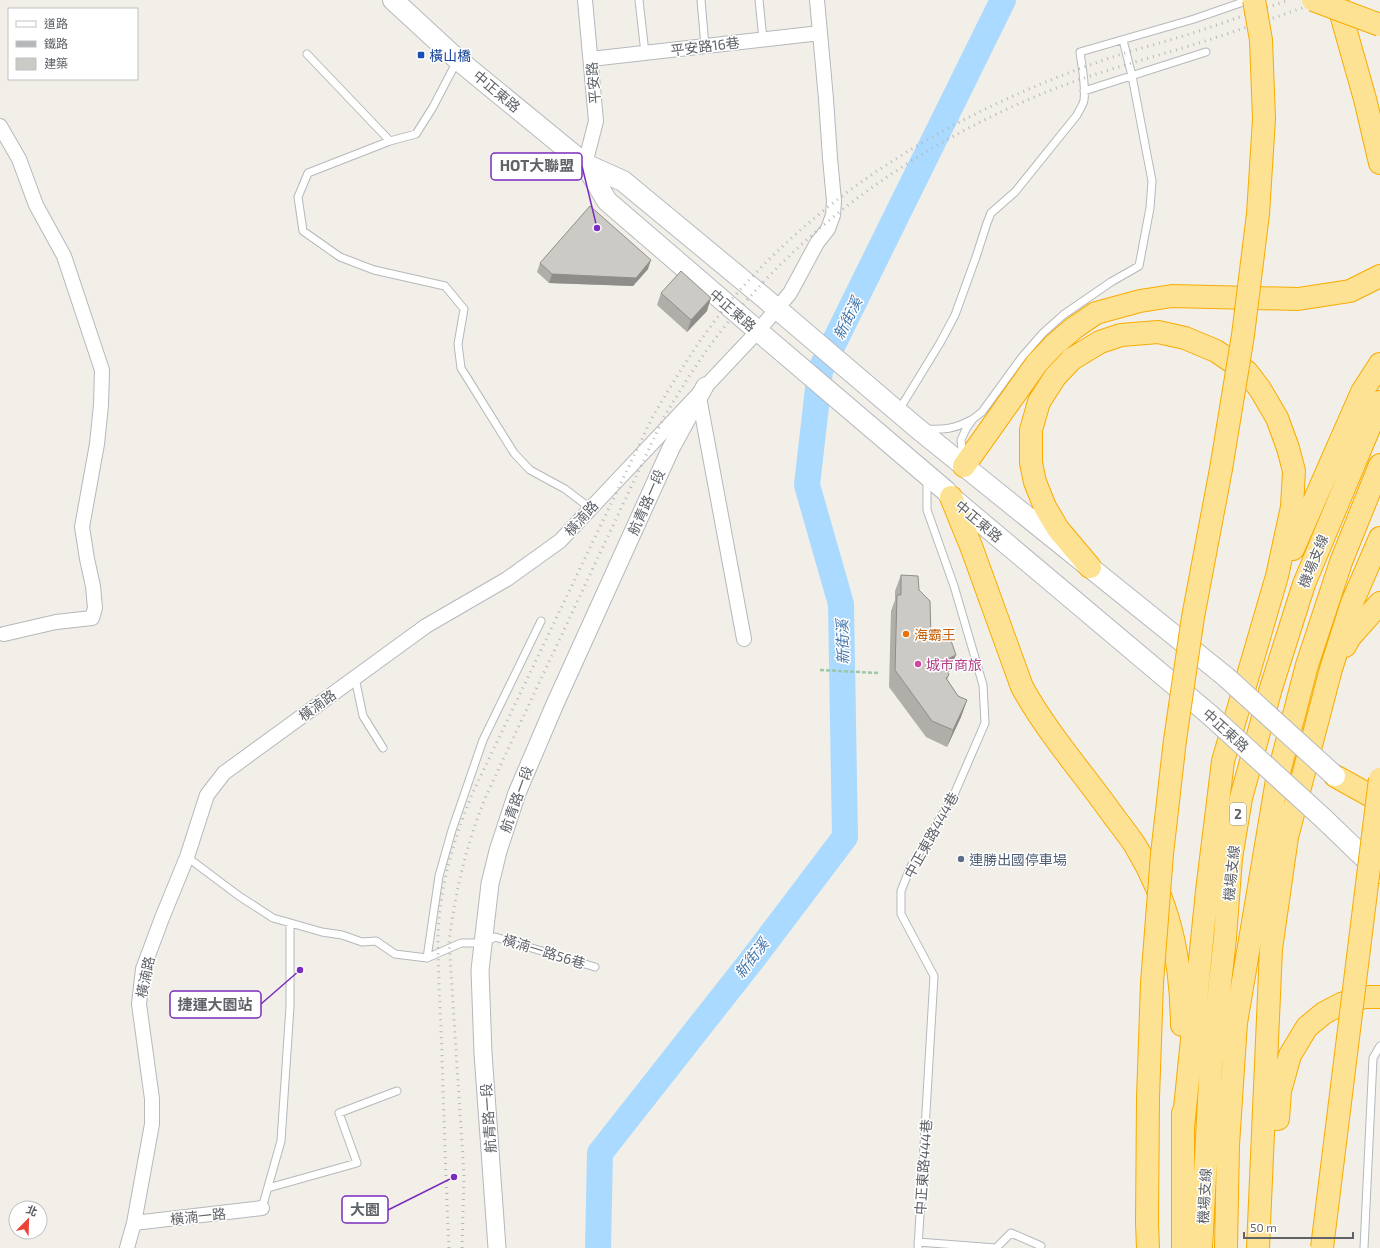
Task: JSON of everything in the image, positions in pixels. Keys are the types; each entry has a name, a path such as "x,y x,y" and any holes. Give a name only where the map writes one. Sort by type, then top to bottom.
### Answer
{"highway":[{"path":"1148,1248 1148,1098 1152,983 1162,854 1175,740 1193,616 1221,469 1243,335 1258,214 1264,119 1260,40 1254,0"},
{"path":"1313,0 1380,25"},
{"path":"1337,0 1365,99 1380,163"},
{"path":"964,466 1037,363 1054,345 1074,328 1096,313 1140,301 1172,296 1298,299 1350,291 1380,276"},
{"path":"1090,567 1058,529 1045,508 1035,482 1031,463 1031,430 1039,402 1055,376 1072,359 1100,342 1121,335 1158,332 1185,338 1216,351 1247,372 1260,389 1277,418 1288,448 1294,471 1292,507 1277,576 1223,761 1207,891 1183,1128"},
{"path":"1265,616 1362,392 1380,364"},
{"name":"機場支線","path":"1201,1248 1211,1064 1225,938 1231,858 1241,798 1271,688 1304,584 1380,402"},
{"name":"機場支線","path":"1226,1248 1228,1145 1236,1023 1277,780 1309,658 1341,562 1380,465"},
{"path":"949,494 1022,687 1048,729 1134,844 1156,883 1169,918 1178,961 1182,1010 1183,1248"},
{"path":"1258,1248 1271,949 1287,837 1331,669 1352,603 1380,538"},
{"path":"1331,669 1350,637 1380,603"},
{"path":"1335,776 1380,801"},
{"path":"1322,1248 1380,779"},
{"path":"1269,1248 1280,1091 1290,1055 1307,1027 1324,1012 1341,1004 1365,997 1380,997"}],"main road":[{"name":"中正東路","path":"393,0 458,59 585,164 623,181 778,309 917,428 1226,677 1335,776 1380,821"},
{"name":"中正東路","path":"585,164 608,201 775,346 1210,715 1324,819 1380,873"},
{"path":"949,494 964,466"}],"street":[{"name":"平安路","path":"585,0 596,121 585,164"},
{"name":"橫湳路","path":"127,1248 134,1223 152,1124 152,1099 139,1004 143,969 162,918 188,857 207,795 224,773 426,626 507,579 560,541 702,392 778,309 790,293 817,243 828,229 833,215 834,201 826,99 816,0"},
{"name":"平安路16巷","path":"591,59 820,33"},
{"path":"0,126 19,159 36,205 64,256 102,370 101,405 97,444 82,527 93,586 95,608 92,618 56,622 4,634"},
{"path":"702,392 744,639"},
{"name":"航青路一段","path":"497,1248 483,1053 480,970 490,884 498,851 517,793 555,704 671,448 702,392"},
{"name":"橫湳一路","path":"134,1223 262,1208"}],"lane":[{"path":"639,0 645,53"},
{"path":"700,0 705,46"},
{"path":"759,0 763,39"},
{"path":"898,412 940,343 955,315 991,213 1015,192 1077,115 1084,101 1080,52 1194,19 1249,0"},
{"path":"917,428 940,430 957,427 973,419 982,412 1022,357 1043,333 1063,315 1110,282 1139,266 1150,208 1152,181 1132,76 1123,40"},
{"path":"1084,91 1206,52"},
{"path":"307,54 390,141"},
{"path":"458,59 433,107 416,134 390,141 308,173 298,197 302,231 340,258 374,270 445,286 464,309 458,344 461,368 514,453 530,470 565,489 590,508"},
{"path":"964,466 961,440 973,419"},
{"name":"中正東路444巷","path":"918,1245 934,976 901,914 901,891 910,868 953,797 984,723 983,685 954,586 927,510 927,475"},
{"path":"188,857 245,900 273,918 322,932 342,935 362,942 376,941 395,954 427,958 439,876 452,830 483,740 541,621"},
{"path":"355,678 363,716 383,748"},
{"path":"262,1208 281,1141 290,1007 290,923"},
{"name":"橫湳一路56巷","path":"427,958 461,943 483,943 495,937 595,966"},
{"path":"1364,1248 1373,1058 1380,1046"},
{"path":"268,1188 357,1163 339,1113 397,1092"},
{"path":"918,1245 996,1248 1011,1233 1041,1246"}],"path":[{"path":"820,670 878,673"}],"building":[{"path":"590,206 651,260 636,278 552,274 540,263"},
{"path":"681,271 711,298 691,320 661,293"},
{"name":"城市商旅","path":"901,575 918,576 919,590 930,601 931,639 948,632 956,655 941,662 949,675 946,678 958,696 967,700 953,730 932,721 895,670 897,595 901,595"}],"waterway":[{"name":"新街溪","path":"598,1248 600,1153 755,956 845,837 841,604 807,485 820,371 1003,0"}],"railway":[{"path":"449,1248 438,939 441,901 454,844 474,790 653,416 694,351 740,290 777,251 817,216 860,183 904,154 951,127 1048,81 1098,62 1199,31 1289,0"},
{"path":"462,1248 464,1175 449,941 455,903 467,850 486,796 663,419 701,359 717,336 758,288 827,222 865,192 905,165 946,141 988,118 1053,89 1116,68 1181,49 1325,0"}],"place":[{"name":"橫山橋","path":"421,55"},
{"name":"HOT大聯盟","path":"597,228"},
{"name":"海霸王","path":"906,634"},
{"name":"城市商旅","path":"918,664"},
{"name":"連勝出國停車場","path":"961,859"},
{"name":"捷運大園站","path":"300,970"},
{"name":"大園","path":"454,1177"}]}
